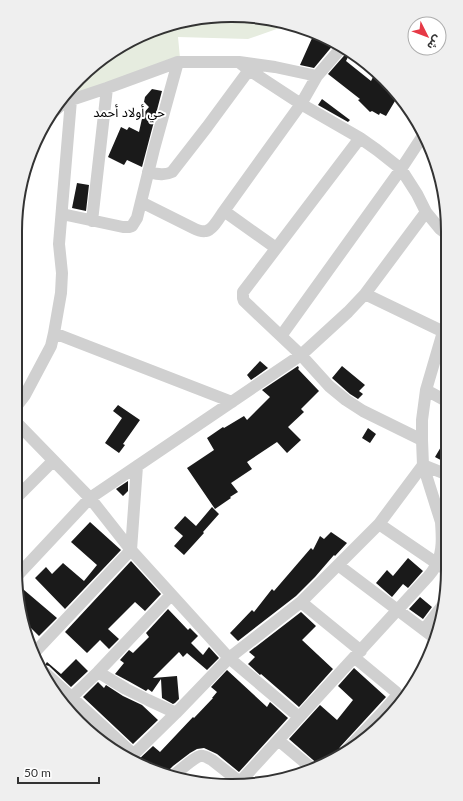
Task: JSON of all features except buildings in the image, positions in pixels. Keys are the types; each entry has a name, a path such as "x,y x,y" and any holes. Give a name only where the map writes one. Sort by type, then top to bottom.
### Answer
{"street":[{"path":"141,202 202,231 206,231 213,226 301,104 317,76 338,51"},
{"path":"66,103 178,62 239,62 317,76"},
{"path":"62,214 92,221 129,227 132,226 137,218 178,62"},
{"path":"239,62 301,104 360,138 377,150 401,170 417,194 426,212 441,230"},
{"path":"148,172 163,175 172,172 249,70"},
{"path":"92,221 107,88"},
{"path":"22,391 51,346 61,293 62,273 60,244 71,100"},
{"path":"360,138 242,294 244,301 346,400 363,411 422,440"},
{"path":"281,336 401,170 420,141"},
{"path":"224,211 276,248"},
{"path":"22,571 90,498 301,355 348,312 364,294 426,212"},
{"path":"364,294 441,329"},
{"path":"54,333 232,402"},
{"path":"441,346 426,390 422,420 423,465 441,522"},
{"path":"426,390 441,398"},
{"path":"22,428 90,498 131,550 229,658 299,717"},
{"path":"22,492 53,460"},
{"path":"423,465 441,471"},
{"path":"133,754 176,713 229,658 301,602 379,524 423,465"},
{"path":"38,649 131,550 137,466"},
{"path":"379,524 441,566"},
{"path":"245,779 278,740 432,573 438,564 441,549"},
{"path":"338,565 431,635"},
{"path":"71,698 98,672 171,595"},
{"path":"301,602 358,654 396,692 395,698 386,711"},
{"path":"424,630 436,614"},
{"path":"98,672 126,689 176,713"},
{"path":"55,683 124,749"},
{"path":"278,740 308,765"},
{"path":"178,772 193,760 201,756 212,760 235,779"}],"shaded area":[{"path":"218,22 245,22 280,28 248,39 178,37 180,58 68,100 83,83 115,57 151,38 164,33 191,26"}],"district":[{"name":"حي أولاد أحمد","path":"129,112"}]}
